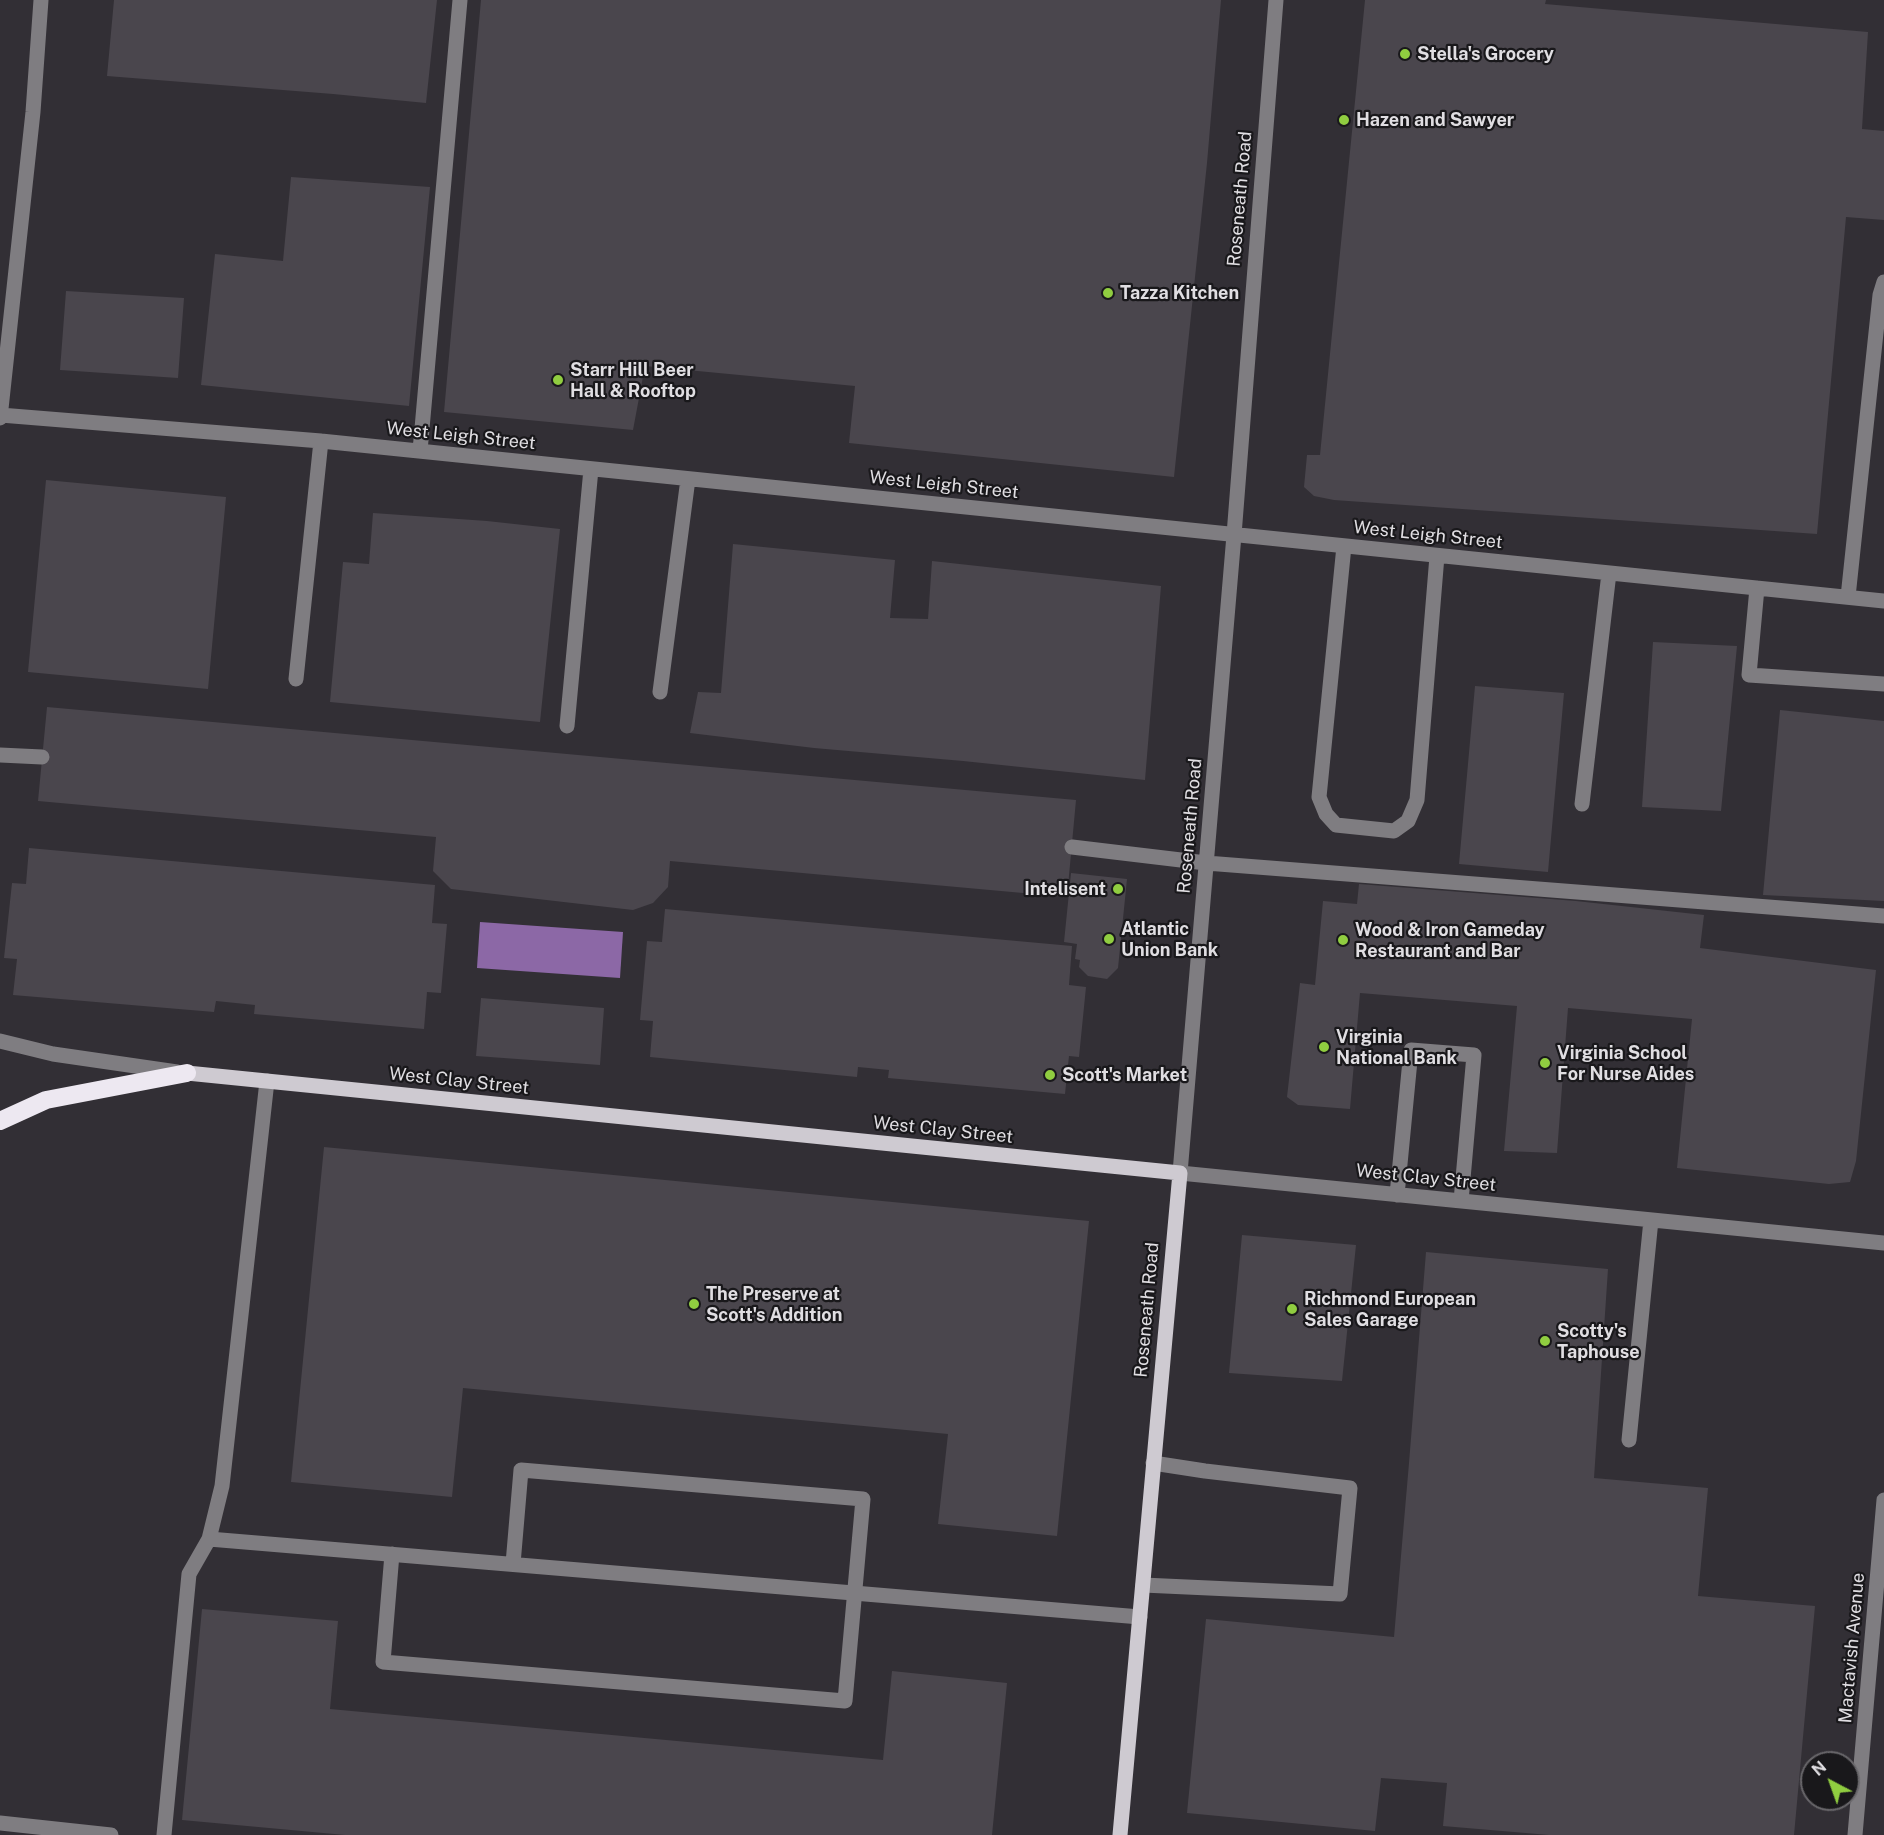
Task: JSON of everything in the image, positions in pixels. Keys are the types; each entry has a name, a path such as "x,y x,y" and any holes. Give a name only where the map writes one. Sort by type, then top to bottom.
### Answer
{"highway":[{"path":"0,1121 46,1100 187,1073"}],"main road":[{"name":"West Clay Street","path":"187,1073 1180,1173"},
{"name":"Roseneath Road","path":"1120,1835 1180,1173"}],"street":[{"path":"0,416 33,112 41,0"},
{"path":"420,451 460,0"},
{"name":"Roseneath Road","path":"1180,1173 1276,0"},
{"path":"1848,597 1880,295 1884,282"},
{"name":"West Leigh Street","path":"0,416 321,441 1884,601"},
{"path":"296,679 321,441"},
{"path":"567,726 591,468"},
{"path":"660,692 688,479"},
{"path":"1344,546 1319,797 1326,814 1336,825 1394,831 1408,821 1417,800 1437,556"},
{"path":"1582,804 1609,573"},
{"path":"1757,588 1749,675 1884,684"},
{"path":"0,755 42,757"},
{"path":"1072,848 1206,862 1884,916"},
{"name":"West Clay Street","path":"0,1041 53,1054 187,1073"},
{"path":"1397,1195 1411,1050 1474,1055 1461,1201"},
{"path":"165,1835 189,1574 208,1539 222,1486 267,1081"},
{"name":"West Clay Street","path":"1180,1173 1884,1243"},
{"path":"1629,1440 1651,1220"},
{"path":"1143,1585 1340,1594 1350,1488 1153,1463"},
{"path":"392,1554 383,1662 845,1701 863,1499 521,1470 513,1564"},
{"name":"Mactavish Avenue","path":"1855,1835 1884,1500"},
{"path":"208,1539 1140,1617"},
{"path":"0,1823 111,1835"}],"shaded area":[{"path":"480,922 623,932 620,978 477,968"}],"building":[{"path":"114,0 437,0 426,103 107,76"},
{"path":"481,0 1221,0 1207,163 1174,477 849,443 855,386 645,366 633,430 444,412"},
{"path":"1365,0 1546,0 1545,4 1868,32 1862,129 1884,131 1884,220 1846,217 1817,534 1334,500 1314,496 1304,487 1307,455 1320,455"},
{"path":"291,177 430,187 409,406 201,385 215,254 283,261"},
{"path":"66,291 184,298 178,378 60,370"},
{"path":"46,480 226,497 208,689 28,672"},
{"path":"373,513 560,529 540,722 330,702 343,562 369,564"},
{"path":"733,544 895,560 890,618 928,619 932,561 1161,586 1145,780 814,748 690,733 698,692 721,693"},
{"path":"1653,642 1737,646 1721,811 1642,807"},
{"path":"1475,686 1564,693 1548,872 1459,864"},
{"path":"47,707 1076,800 1067,897 670,861 668,887 653,903 633,910 451,889 433,871 436,837 38,801"},
{"path":"1780,710 1884,721 1884,901 1763,895"},
{"path":"29,848 435,885 432,923 447,924 441,993 427,992 424,1029 254,1014 255,1005 216,1001 214,1012 13,995 17,959 4,958 12,883 26,884"},
{"path":"1071,873 1127,879 1118,968 1107,979 1088,976 1079,967 1080,960 1075,959 1077,944 1064,942"},
{"path":"1359,884 1576,901 1704,915 1700,948 1876,970 1856,1161 1850,1182 1829,1184 1677,1168 1692,1019 1568,1008 1557,1153 1504,1151 1517,1006 1360,993 1350,1109 1298,1105 1287,1097 1300,983 1315,985 1323,901 1357,904"},
{"path":"665,909 1072,946 1069,985 1086,987 1079,1057 1069,1056 1065,1094 888,1078 889,1070 858,1067 857,1077 650,1057 653,1021 640,1020 647,941 662,942"},
{"path":"481,998 604,1008 600,1065 476,1056"},
{"name":"The Preserve at Scott's Addition","path":"324,1147 1089,1221 1057,1536 938,1524 948,1434 463,1388 452,1497 291,1482"},
{"name":"Richmond European Sales Garage","path":"1242,1235 1356,1245 1342,1381 1229,1373"},
{"path":"1426,1252 1608,1269 1594,1478 1708,1488 1698,1596 1815,1606 1794,1835 1549,1835 1443,1826 1447,1783 1381,1778 1375,1831 1187,1813 1206,1619 1394,1637"},
{"path":"202,1609 338,1621 330,1709 883,1760 892,1671 1007,1683 992,1835 345,1835 182,1820"}],"place":[{"name":"Stella's Grocery","path":"1405,54"},
{"name":"Hazen and Sawyer","path":"1344,120"},
{"name":"Tazza Kitchen","path":"1108,293"},
{"name":"Starr Hill Beer Hall & Rooftop","path":"558,380"},
{"name":"Intelisent","path":"1118,889"},
{"name":"Atlantic Union Bank","path":"1109,939"},
{"name":"Wood & Iron Gameday Restaurant and Bar","path":"1343,940"},
{"name":"Virginia National Bank","path":"1324,1047"},
{"name":"Virginia School For Nurse Aides","path":"1545,1063"},
{"name":"Scott's Market","path":"1050,1075"},
{"name":"The Preserve at Scott's Addition","path":"694,1304"},
{"name":"Richmond European Sales Garage","path":"1292,1309"},
{"name":"Scotty's Taphouse","path":"1545,1341"}]}
